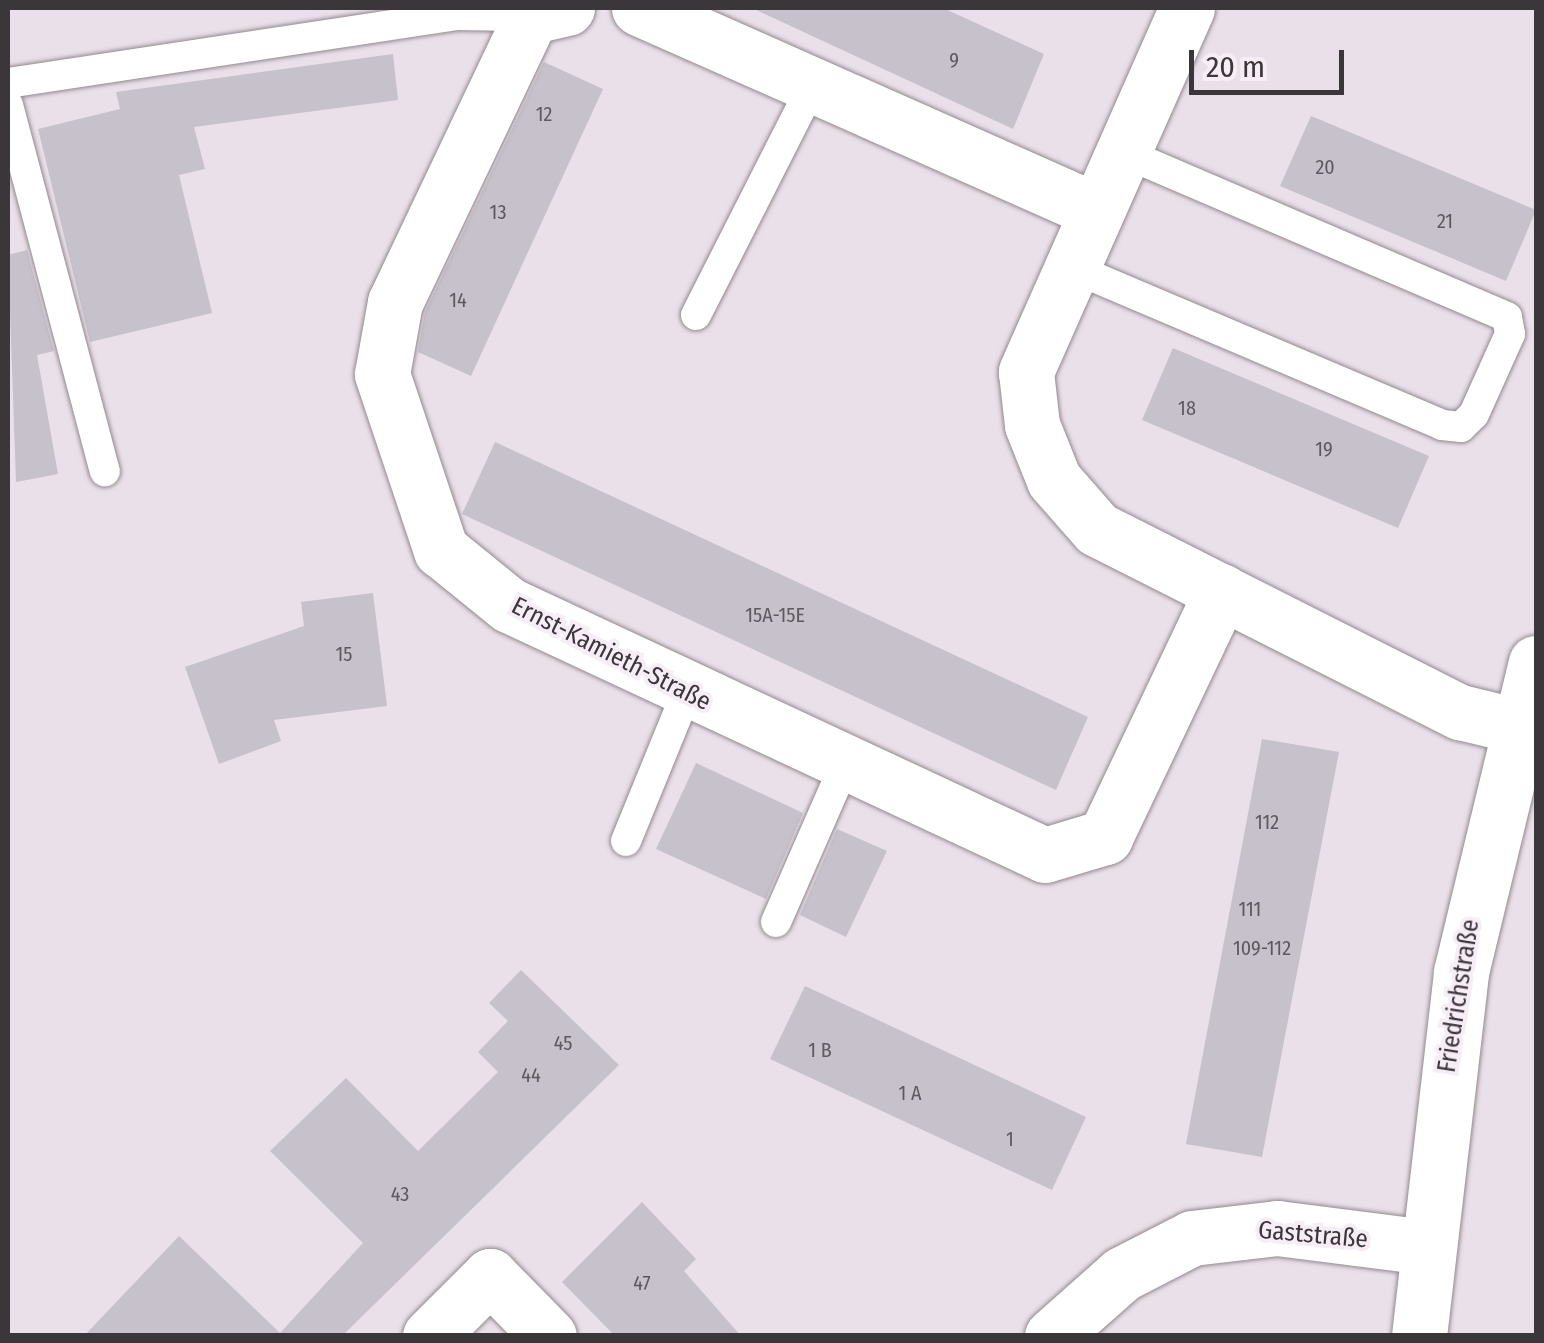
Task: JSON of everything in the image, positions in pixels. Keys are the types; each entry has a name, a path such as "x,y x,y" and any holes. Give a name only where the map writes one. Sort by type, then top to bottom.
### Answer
{"street":[{"path":"639,8 814,82 1093,210"},
{"path":"1188,8 1068,266 1026,372 1032,425 1054,480 1097,529 1460,712 1518,726"},
{"name":"Ernst-Kamieth-Straße","path":"549,12 395,302 382,374 395,432 441,550 509,605 686,694 1045,855 1105,837 1222,591"},
{"name":"Friedrichstraße","path":"1418,1336 1461,972 1536,664"},
{"name":"Gaststraße","path":"1052,1336 1122,1274 1192,1238 1277,1228 1427,1247"},
{"path":"430,1336 490,1276 548,1336"}],"lane":[{"path":"8,83 456,15 549,12"},
{"path":"696,315 814,82"},
{"path":"8,105 105,472"},
{"path":"1068,266 1442,425 1461,427 1474,414 1510,334 1507,317 1120,151"},
{"path":"626,842 686,694"},
{"path":"776,922 844,766"}],"building":[{"path":"752,8 943,8 1044,54 1013,129"},
{"path":"393,54 398,100 194,127 205,169 179,175 212,313 90,342 38,129 120,109 116,92"},
{"path":"544,62 603,89 471,376 418,352 425,312"},
{"path":"1311,116 1536,210 1506,281 1280,186"},
{"path":"27,250 54,351 37,355 58,474 16,482 8,255"},
{"path":"1173,348 1429,456 1398,528 1142,420"},
{"path":"495,442 1088,717 1056,790 462,514"},
{"path":"373,593 387,706 274,720 281,741 219,764 185,667 304,626 301,602"},
{"path":"1262,739 1339,752 1262,1157 1186,1144"},
{"path":"696,763 803,813 766,899 656,849"},
{"path":"837,829 887,851 846,937 800,915"},
{"path":"521,970 619,1065 342,1336 84,1336 179,1236 280,1333 363,1243 270,1151 346,1078 418,1151 498,1072 478,1052 508,1021 489,1003"},
{"path":"805,986 1086,1117 1052,1190 770,1059"},
{"path":"642,1202 696,1259 684,1271 741,1336 615,1336 562,1282"}]}
